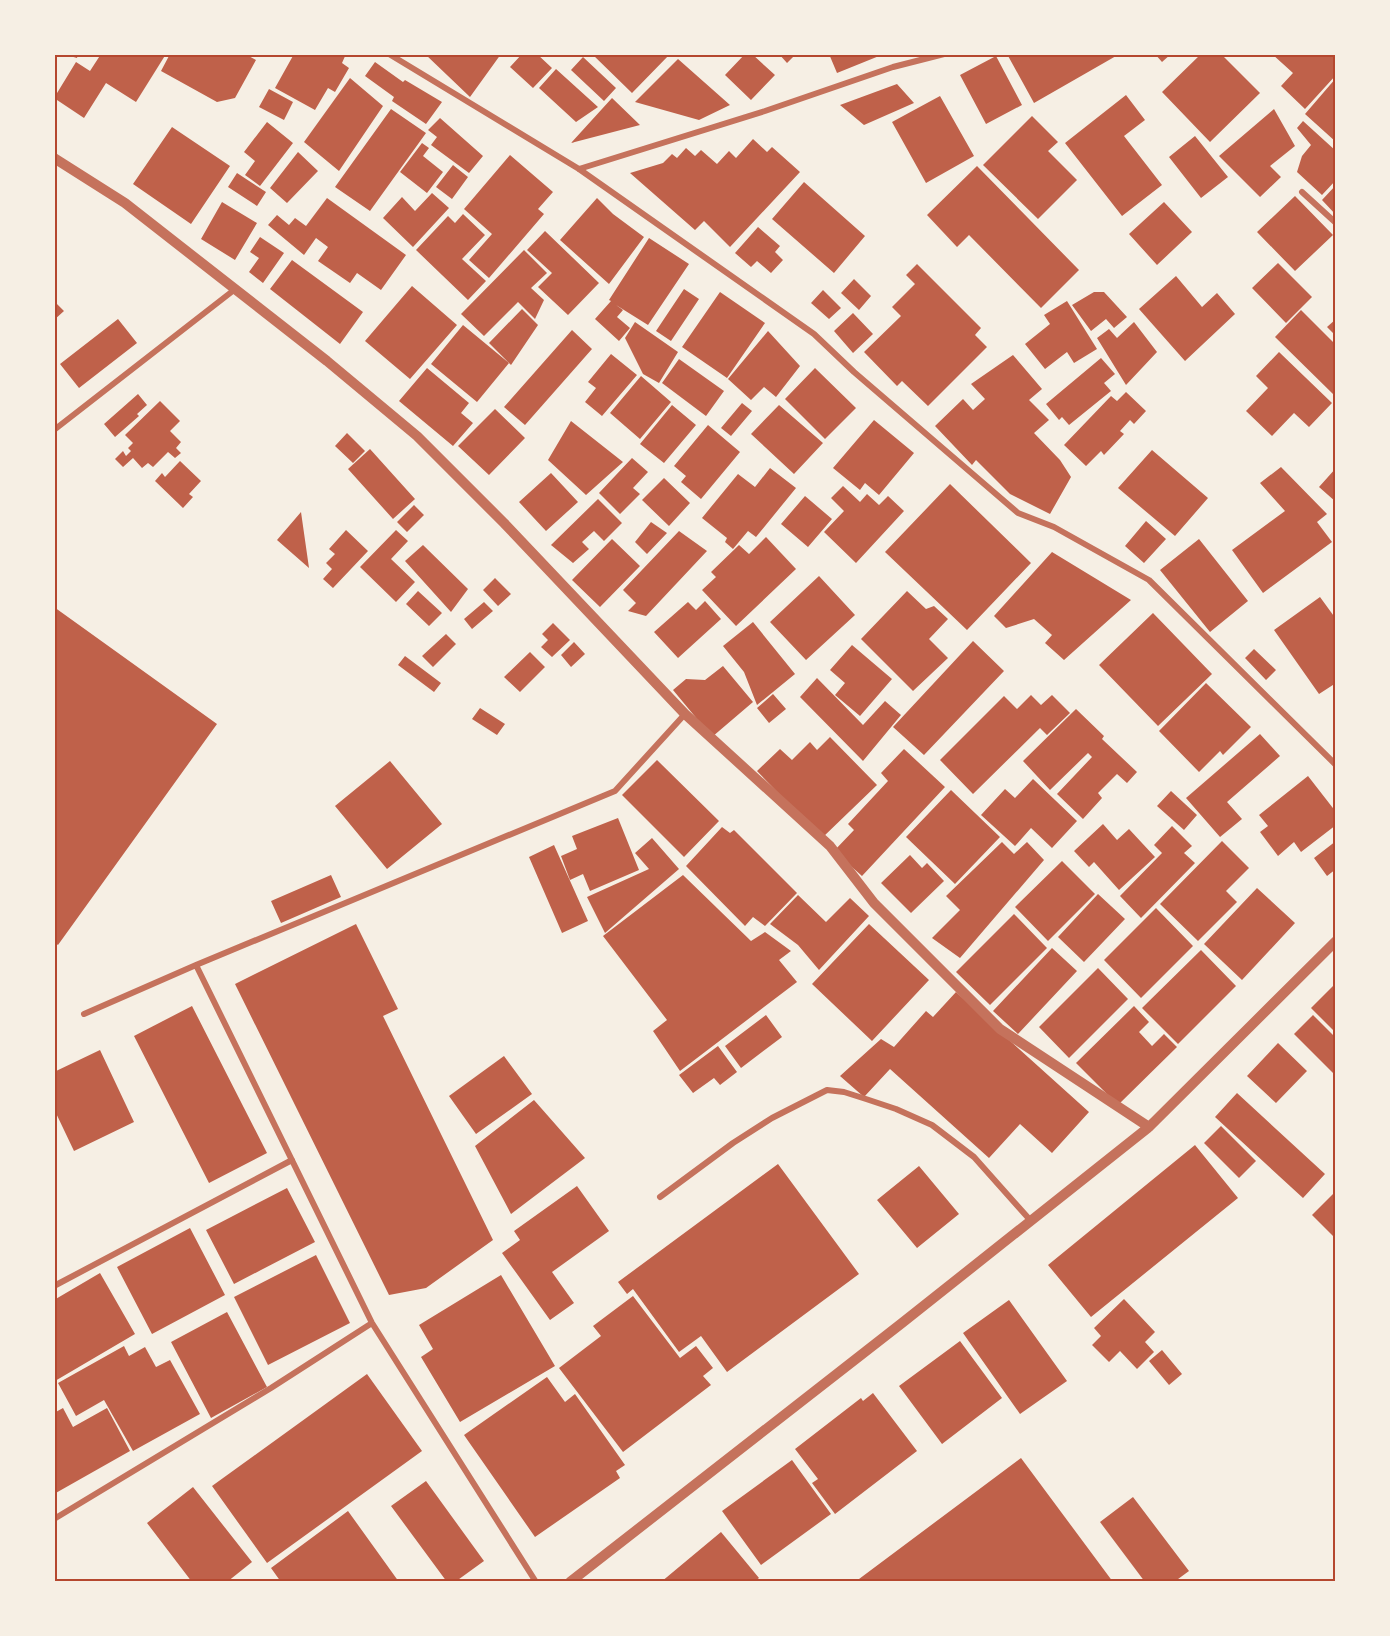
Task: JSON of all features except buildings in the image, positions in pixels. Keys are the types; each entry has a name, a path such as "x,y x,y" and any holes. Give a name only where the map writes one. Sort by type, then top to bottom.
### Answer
{"street":[{"path":"389,54 579,169 814,334 863,380 1018,513 1054,527 1149,580 1336,765"},
{"path":"579,169 765,111 893,67 944,54"},
{"path":"54,158 124,202 417,436 504,523 685,714 830,846 874,903 1000,1029 1149,1127"},
{"path":"1302,192 1336,223"},
{"path":"54,430 234,290"},
{"path":"84,1014 196,965 615,792 685,714"},
{"path":"570,1582 1149,1127 1336,941"},
{"path":"196,965 372,1323 536,1582"},
{"path":"660,1197 772,1118 827,1090 844,1092 896,1109 932,1125 974,1157 1031,1221"},
{"path":"54,1286 292,1160"},
{"path":"54,1519 271,1388 372,1323"}]}
